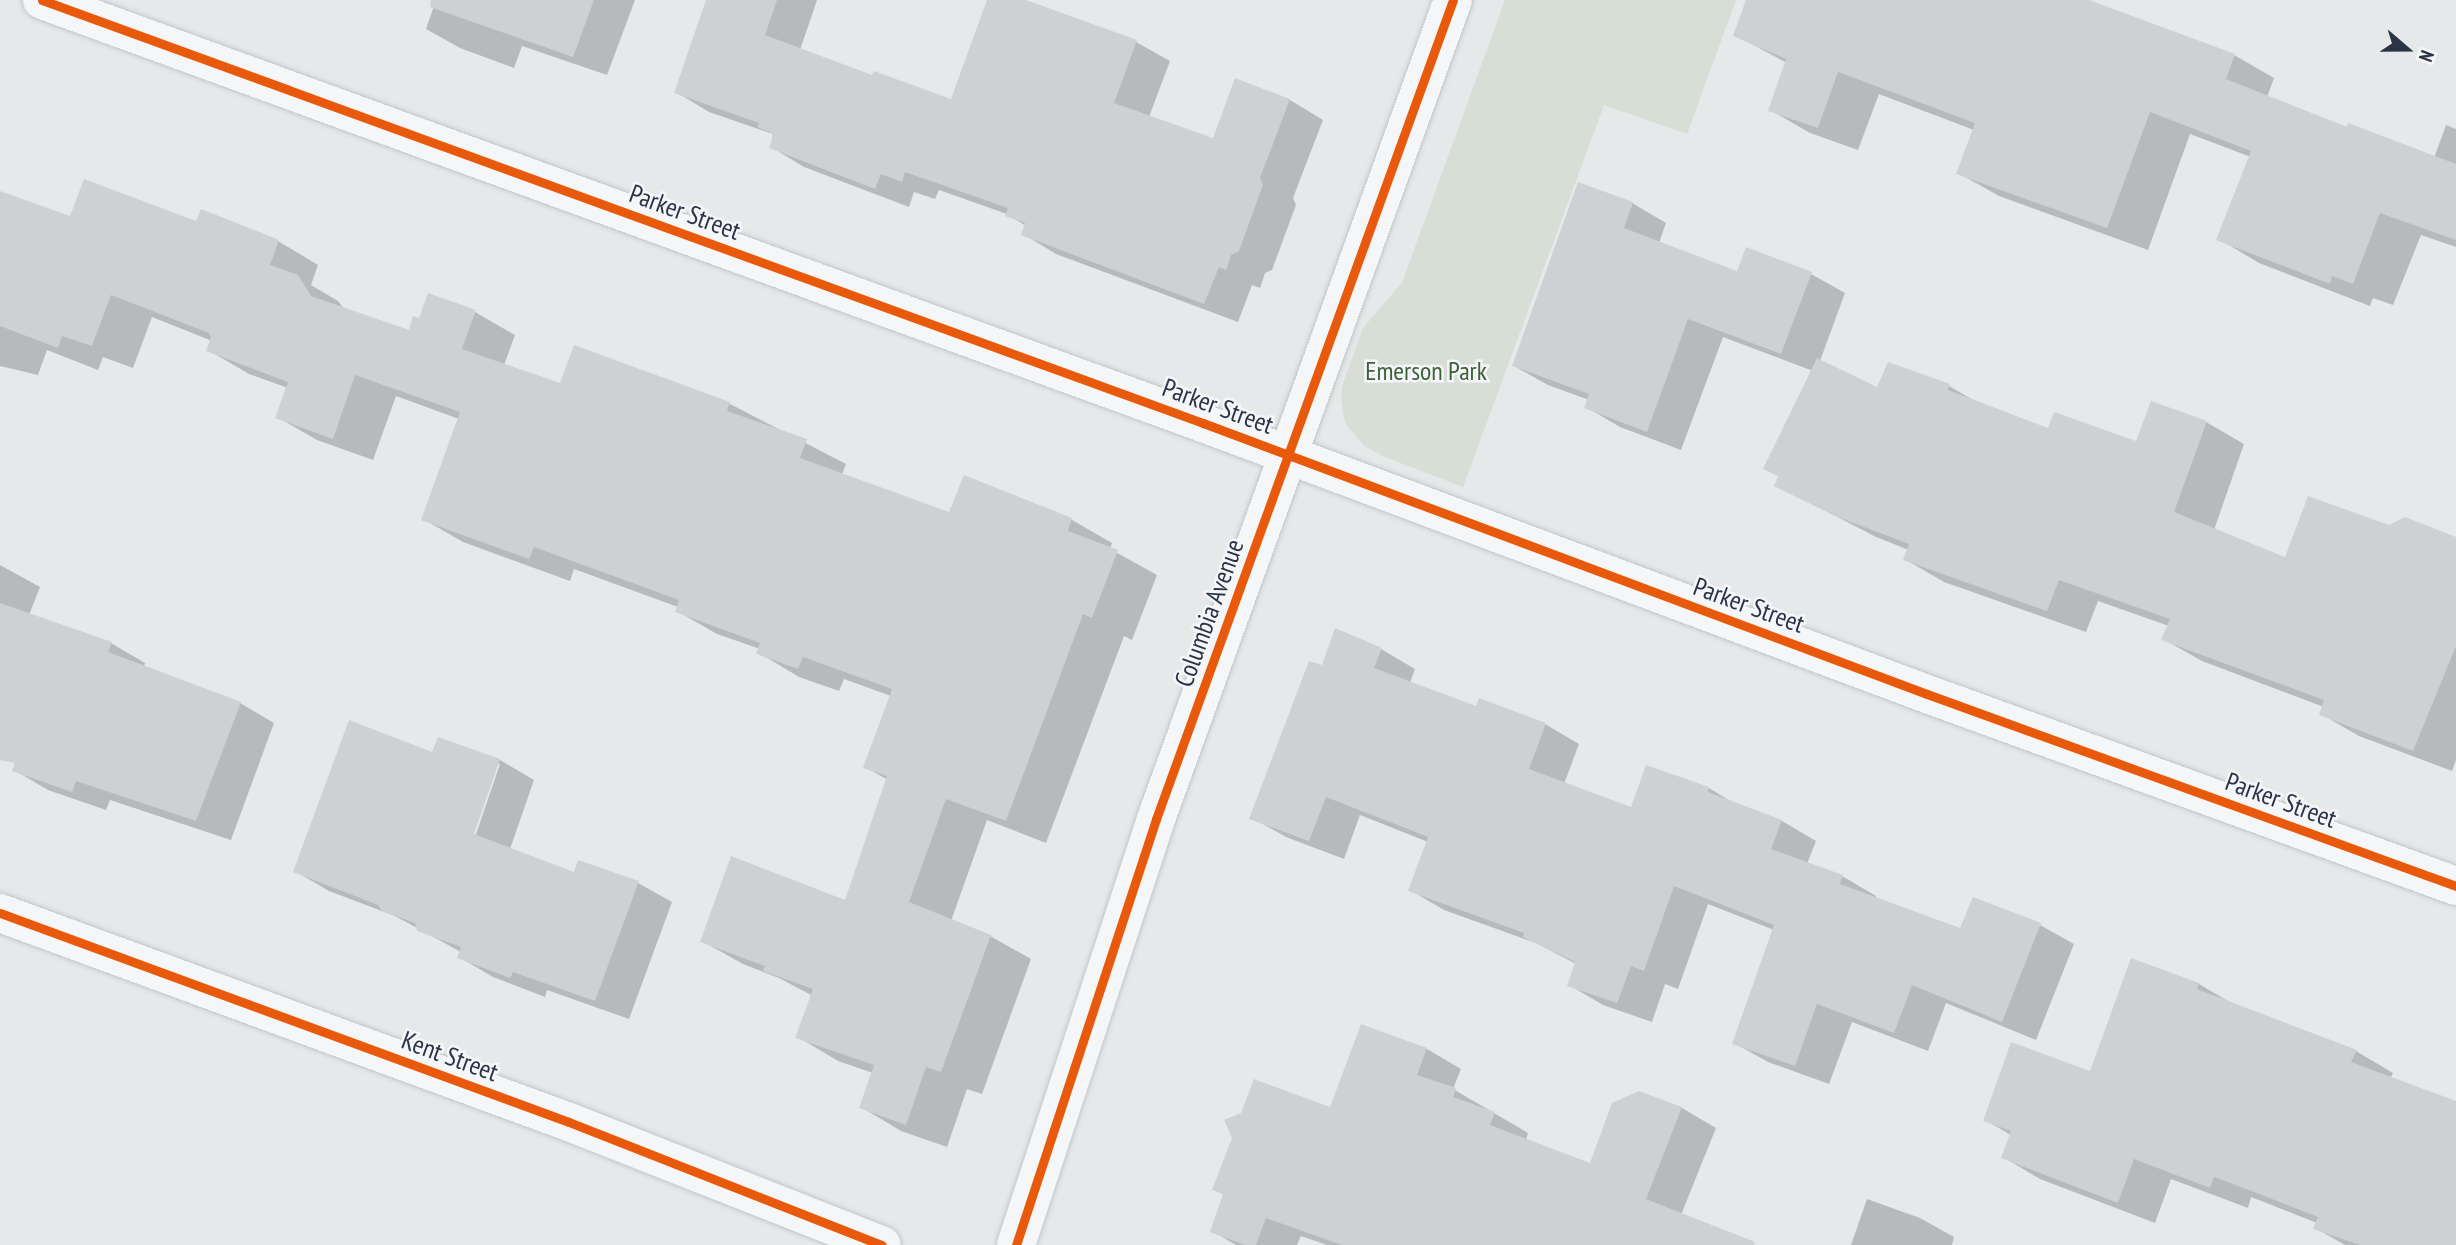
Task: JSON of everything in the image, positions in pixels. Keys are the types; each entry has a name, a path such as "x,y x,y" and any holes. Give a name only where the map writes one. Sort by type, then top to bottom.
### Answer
{"street":[{"name":"Parker Street","path":"42,0 1287,454 1927,694 2456,886"},
{"name":"Columbia Avenue","path":"1016,1245 1130,894 1287,454 1454,0"},
{"name":"Kent Street","path":"0,913 556,1117 882,1245"}],"green space":[{"name":"Emerson Park","path":"1505,0 1736,0 1687,134 1604,105 1463,487 1385,457 1364,446 1345,423 1341,399 1343,383 1363,328 1402,283"}],"building":[{"path":"431,0 594,0 573,57 430,7"},
{"path":"706,0 777,0 765,35 872,75 874,71 951,99 987,0 1026,0 1137,40 1114,103 1213,138 1235,78 1290,99 1260,178 1263,185 1239,251 1231,255 1226,270 1219,267 1204,304 1021,235 1025,223 1005,216 1008,208 905,172 902,182 881,174 875,189 769,148 774,134 757,127 759,123 674,93"},
{"path":"1746,0 2089,0 2235,54 2226,79 2347,127 2348,123 2456,164 2456,240 2380,213 2353,284 2332,276 2330,284 2216,240 2251,151 2150,112 2107,228 1956,174 1975,123 1838,72 1818,128 1768,111 1786,59 1733,36"},
{"path":"84,179 196,221 201,209 279,240 270,265 298,275 311,296 409,330 413,316 419,318 428,293 476,310 462,349 560,383 574,345 730,402 727,411 807,439 800,458 949,512 964,475 1072,518 1068,531 1118,550 1092,618 1083,614 1006,821 946,799 909,902 991,935 941,1072 926,1067 906,1125 859,1108 874,1065 795,1038 813,989 763,971 765,966 700,942 731,856 845,900 887,776 863,768 892,689 803,657 798,669 756,654 760,643 675,612 679,600 534,547 529,559 421,520 460,412 355,375 333,439 275,418 288,382 206,351 211,337 209,333 111,295 92,346 62,336 58,348 0,326 0,191 70,216"},
{"path":"1578,182 1633,202 1624,228 1737,271 1746,247 1812,272 1781,354 1688,319 1647,432 1584,408 1589,394 1512,366"},
{"path":"1817,358 1877,387 1888,362 1950,384 1948,390 2048,428 2054,412 2136,441 2151,401 2207,421 2174,512 2285,557 2308,496 2389,525 2405,517 2456,537 2456,646 2413,751 2319,715 2324,700 2161,640 2170,619 2059,580 2047,611 1903,560 1909,544 1835,516 1774,486 1778,476 1763,469"},
{"path":"0,603 112,642 108,652 241,702 196,821 76,781 72,792 12,771 15,763 0,760"},
{"path":"1335,628 1382,648 1374,668 1476,706 1479,698 1546,723 1529,769 1631,807 1646,765 1709,787 1708,792 1782,820 1771,849 1843,875 1840,884 1960,928 1973,897 2041,923 2002,1022 1912,985 1894,1033 1817,1004 1795,1066 1732,1044 1774,925 1674,886 1644,971 1631,966 1617,1003 1567,986 1575,962 1523,937 1524,933 1408,891 1428,837 1326,797 1309,841 1249,819 1309,661 1322,665"},
{"path":"349,720 432,752 438,737 500,759 474,834 574,872 578,860 639,881 595,1001 513,972 510,978 457,958 461,947 417,931 415,923 382,911 378,905 293,872"},
{"path":"2131,958 2199,983 2197,989 2357,1050 2351,1062 2456,1101 2456,1245 2360,1245 2313,1229 2318,1217 2262,1195 2214,1177 2210,1188 2134,1159 2118,1203 2001,1158 2011,1131 1983,1121 2011,1042 2090,1071"},
{"path":"1361,1024 1427,1048 1417,1075 1456,1088 1453,1097 1495,1112 1490,1125 1590,1163 1612,1103 1639,1091 1682,1107 1646,1199 1755,1242 1754,1245 1342,1245 1266,1218 1256,1245 1245,1245 1210,1232 1223,1194 1212,1190 1232,1138 1224,1120 1241,1113 1254,1079 1330,1107"}],"cycle path":[{"path":"42,0 1203,423 1927,694 2456,886"},
{"path":"1016,1245 1156,819 1453,0"},
{"path":"0,913 569,1122 882,1245"}]}
